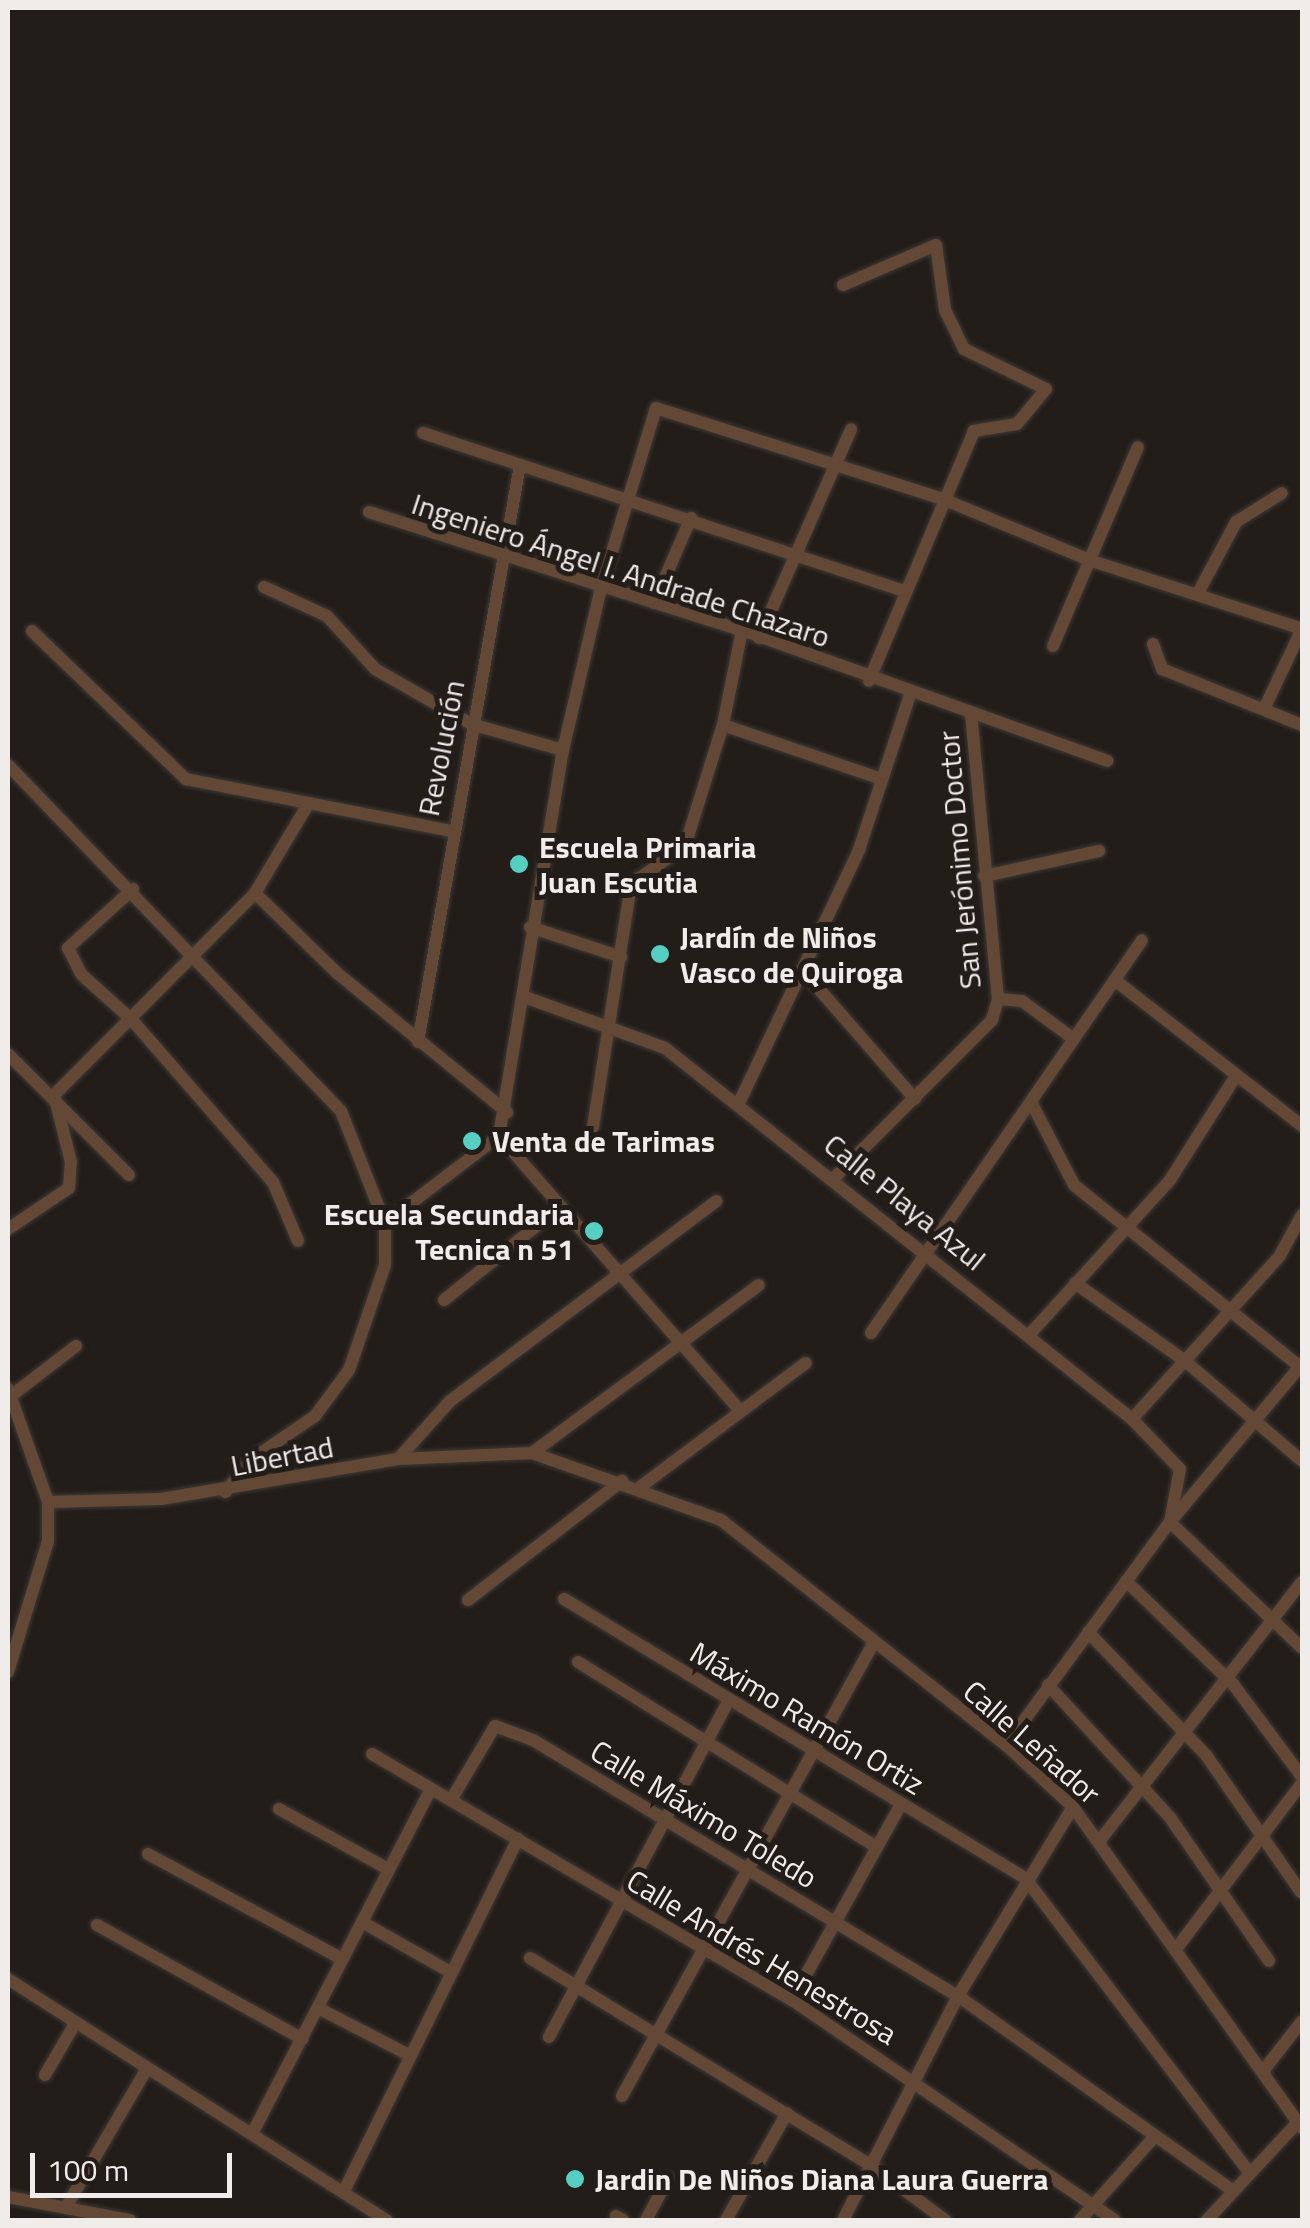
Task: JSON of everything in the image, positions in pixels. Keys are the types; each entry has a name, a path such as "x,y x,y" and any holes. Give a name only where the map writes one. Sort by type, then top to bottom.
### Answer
{"street":[{"path":"843,285 936,246 946,310 964,349 1046,390 1017,424 974,431 869,680"},
{"path":"385,1222 499,1136 507,1112 530,927 563,750 601,588 656,408 943,499 1092,561 1302,629 1264,709"},
{"path":"759,638 851,429"},
{"path":"423,434 691,518 904,591"},
{"path":"1053,646 1138,447"},
{"name":"Revolución","path":"418,1042 451,831 520,465"},
{"path":"1198,593 1236,522 1282,493"},
{"name":"Ingeniero Ángel l. Andrade Chazaro","path":"369,512 742,630 910,695 1024,726 1059,746 1107,760"},
{"path":"654,603 691,518"},
{"path":"264,587 327,616 375,669 471,724 563,750"},
{"path":"593,1127 631,884 685,846 723,725 742,630"},
{"path":"32,631 186,779 308,806 451,831"},
{"path":"1153,644 1162,669 1302,724"},
{"path":"739,1103 805,973 859,850 910,695"},
{"name":"San Jerónimo Doctor","path":"836,1177 992,1020 998,999 971,714"},
{"path":"723,725 882,779"},
{"path":"8,765 133,889 341,1112 385,1222 386,1265 349,1370 315,1416 249,1462 226,1492"},
{"path":"54,1095 255,893 308,806"},
{"path":"984,876 1100,852"},
{"path":"133,889 68,948 82,974 132,1020 273,1182 298,1242"},
{"path":"255,893 418,1042 507,1112"},
{"path":"530,927 621,957"},
{"path":"871,1333 1142,940"},
{"path":"805,973 915,1098"},
{"path":"1116,981 1302,1126"},
{"name":"Calle Playa Azul","path":"522,996 666,1048 926,1250 1132,1418 1180,1469 1170,1522"},
{"path":"998,999 1022,1002 1074,1038"},
{"path":"8,1054 54,1095 129,1175"},
{"path":"1029,1335 1130,1229 1170,1180 1236,1076"},
{"path":"8,1230 69,1188 71,1162 54,1095"},
{"path":"1006,1745 1170,1522 1254,1417 1302,1366 1229,1312 1074,1185 1031,1102"},
{"path":"499,1136 741,1412"},
{"path":"398,1459 450,1401 716,1201"},
{"path":"444,1300 559,1208"},
{"path":"1132,1418 1280,1257 1302,1216"},
{"path":"1075,1283 1185,1361 1302,1461"},
{"path":"532,1454 760,1285"},
{"path":"8,1672 48,1541 48,1502 9,1393 76,1346"},
{"path":"640,1487 806,1363"},
{"name":"Libertad","path":"48,1502 226,1492 398,1459 532,1454 640,1487"},
{"path":"468,1600 622,1482"},
{"name":"Calle Leñador","path":"640,1487 721,1520 873,1644 1006,1745 1072,1807 1101,1839 1300,2125"},
{"path":"1170,1522 1302,1648"},
{"path":"1126,1581 1226,1677 1302,1780 1176,1949"},
{"path":"1101,1839 1270,1618 1302,1582"},
{"name":"Máximo Ramón Ortiz","path":"564,1599 1026,1878"},
{"path":"1088,1632 1184,1731 1301,1892"},
{"path":"622,2096 873,1644"},
{"path":"578,1662 876,1847"},
{"path":"1048,1685 1143,1784 1222,1888 1269,1960"},
{"path":"548,2038 729,1700"},
{"name":"Calle Máximo Toledo","path":"451,1800 495,1726 533,1740 958,1996 1233,2192"},
{"name":"Calle Andrés Henestrosa","path":"372,1754 792,2000 917,2080 1116,2220"},
{"path":"252,2134 431,1789"},
{"path":"792,2000 901,1804"},
{"path":"843,2220 958,1996 1072,1807"},
{"path":"280,1809 388,1869"},
{"path":"344,2191 518,1839"},
{"path":"148,1854 342,1959"},
{"path":"1026,1878 1250,2174"},
{"path":"362,1922 452,1973"},
{"path":"97,1924 303,2038"},
{"path":"530,1958 787,2112 872,2166 945,2220"},
{"path":"8,1979 387,2220"},
{"path":"318,2008 409,2054"},
{"path":"1263,2070 1302,2021"},
{"path":"44,2076 76,2022"},
{"path":"66,2206 146,2070"},
{"path":"726,2220 787,2112"},
{"path":"1207,2220 1300,2125"},
{"path":"1080,2220 1155,2136"},
{"path":"646,2220 668,2179"},
{"path":"8,2197 130,2220"}],"place":[{"name":"Escuela Primaria Juan Escutia","path":"519,864"},
{"name":"Jardín de Niños Vasco de Quiroga","path":"660,954"},
{"name":"Venta de Tarimas","path":"472,1141"},
{"name":"Escuela Secundaria Tecnica n 51","path":"594,1231"},
{"name":"Jardin De Niños Diana Laura Guerra","path":"575,2179"}]}
